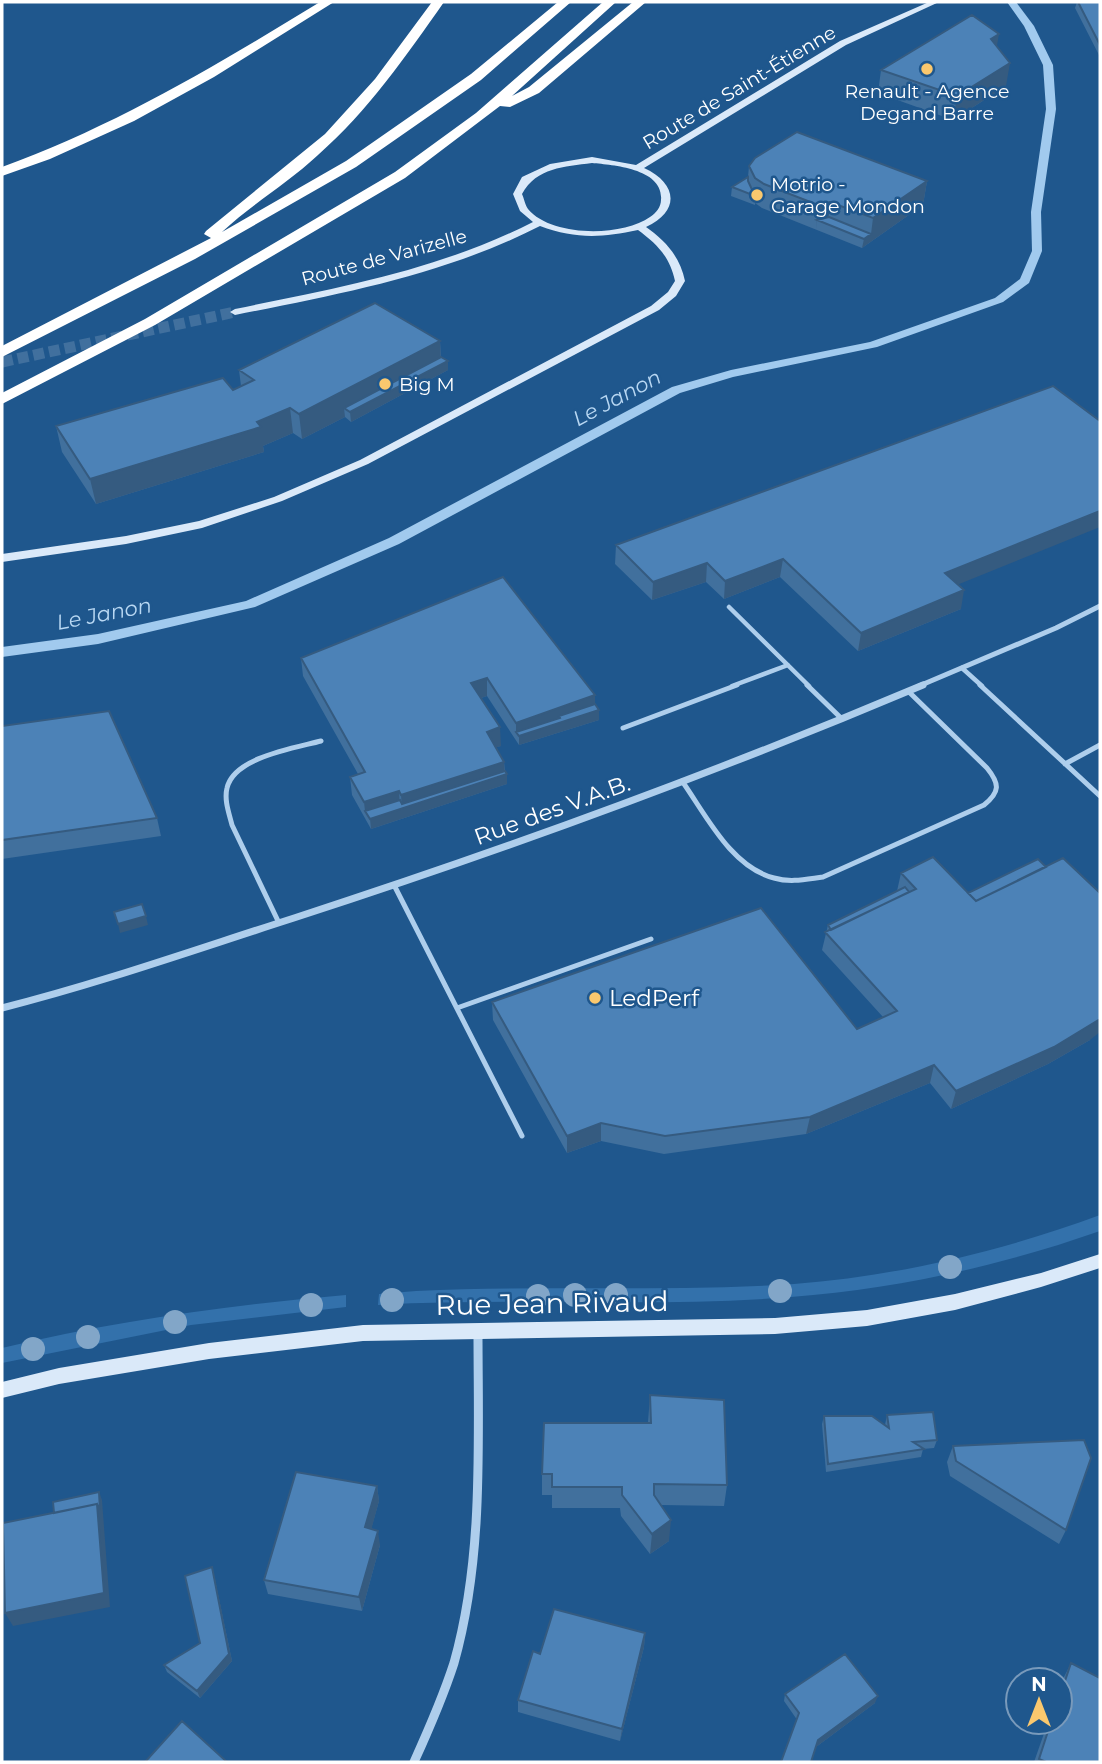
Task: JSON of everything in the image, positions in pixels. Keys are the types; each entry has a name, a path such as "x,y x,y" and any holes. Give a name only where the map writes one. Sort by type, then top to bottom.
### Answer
{"highway":[{"path":"2,172 102,134 185,91 328,2"},
{"path":"190,256 229,216 311,154 352,115 438,2"},
{"path":"2,352 190,256 351,164 476,77 565,2"},
{"path":"2,399 150,322 400,174 481,116 610,2"},
{"path":"481,116 534,90 623,19 640,2"}],"street":[{"name":"Route de Saint-Étienne","path":"638,168 843,43 935,2"},
{"path":"567,161 616,162 638,168 654,176 664,186 667,197 664,208 655,218 640,227 621,232 576,234 538,223 523,213 516,200 518,188 528,176 545,167 567,161"},
{"name":"Route de Varizelle","path":"236,312 405,274 502,242 538,223"},
{"path":"2,558 126,540 202,524 278,499 364,462 655,308 672,294 680,281 674,258 658,240 640,227"},
{"name":"Rue des V.A.B.","path":"2,1008 70,991 394,885 776,747 1100,606"},
{"name":"Rue Jean Rivaud","path":"2,1390 59,1376 209,1351 363,1333 775,1326 867,1318 955,1302 1041,1280 1100,1261"},
{"path":"414,1762 428,1738 459,1642 474,1541 478,1329"}],"lane":[{"path":"729,607 842,719"},
{"path":"623,728 788,665"},
{"path":"962,668 1100,796"},
{"path":"682,781 731,848 749,867 767,878 787,882 823,877 984,805 994,797 998,789 996,779 988,768 908,691"},
{"path":"279,923 236,832 225,801 226,785 237,771 252,762 321,741"},
{"path":"1065,764 1100,745"},
{"path":"394,885 522,1136"},
{"path":"457,1008 651,939"}],"shaded area":[{"path":"1100,1215 1100,1231 1062,1244 948,1274 831,1293 688,1302 378,1305 379,1294 416,1291 700,1288 833,1280 911,1268 988,1251"},
{"path":"346,1295 346,1307 191,1325 2,1363 2,1348 87,1330 216,1309"}],"building":[{"path":"1078,2 1100,2 1100,45"},
{"path":"972,15 999,34 991,39 1010,63 957,96 881,70"},
{"path":"797,132 927,181 873,218 830,202 818,205 755,178 749,166 755,158"},
{"path":"748,177 748,181 755,196 732,187"},
{"path":"829,217 871,234 864,239 817,220"},
{"path":"375,303 440,341 299,414 290,408 257,422 261,427 90,479 56,426 223,378 233,390 254,380 239,370"},
{"path":"441,357 448,361 350,412 344,408"},
{"path":"1053,386 1100,421 1100,511 945,573 964,590 861,633 783,559 725,581 707,563 653,582 616,545"},
{"path":"503,577 595,695 516,723 487,678 471,683 500,727 487,732 504,762 401,795 399,791 364,802 350,777 365,772 301,658"},
{"path":"595,704 599,710 519,736 516,732 560,718 559,716"},
{"path":"109,711 157,818 2,840 2,726"},
{"path":"505,771 507,774 370,819 365,811 400,800 402,804"},
{"path":"933,857 976,901 1063,858 1100,893 1100,1019 1054,1047 956,1091 934,1065 810,1117 665,1136 601,1123 567,1136 492,1002 761,908 857,1029 897,1011 825,932 916,889 901,873"},
{"path":"1038,859 1046,867 976,901 968,893"},
{"path":"905,887 909,892 831,930 828,925"},
{"path":"142,904 146,916 118,924 114,912"},
{"path":"650,1395 724,1400 727,1485 654,1484 654,1495 671,1520 652,1534 622,1495 622,1487 552,1487 552,1474 542,1474 544,1423 651,1423"},
{"path":"933,1412 937,1440 913,1442 924,1449 828,1464 824,1416 872,1416 889,1428 887,1415"},
{"path":"1084,1440 1091,1458 1066,1530 956,1461 953,1446"},
{"path":"296,1472 377,1486 365,1527 378,1531 359,1597 264,1580"},
{"path":"99,1492 100,1511 97,1504 54,1513 53,1502"},
{"path":"97,1504 104,1593 5,1613 3,1523"},
{"path":"212,1567 229,1654 197,1691 164,1665 200,1643 185,1576"},
{"path":"554,1609 645,1633 622,1729 518,1700 533,1651 540,1654"},
{"path":"845,1654 878,1696 818,1740 811,1762 781,1762 799,1713 785,1694"},
{"path":"1071,1663 1100,1678 1100,1762 1046,1762 1039,1759 1046,1736 1074,1736 1074,1666 1070,1666"},
{"path":"182,1721 227,1762 145,1762"}],"waterway":[{"name":"Le Janon","path":"2,652 98,639 250,604 394,541 676,390 731,374 873,345 999,300 1025,281 1037,251 1036,212 1051,109 1048,65 1029,26 1012,2"}],"tunnel":[{"path":"2,362 235,312"}],"place":[{"name":"Renault - Agence Degand Barre","path":"927,69"},
{"name":"Motrio - Garage Mondon","path":"757,195"},
{"name":"Big M","path":"385,384"},
{"name":"LedPerf","path":"595,998"}]}
